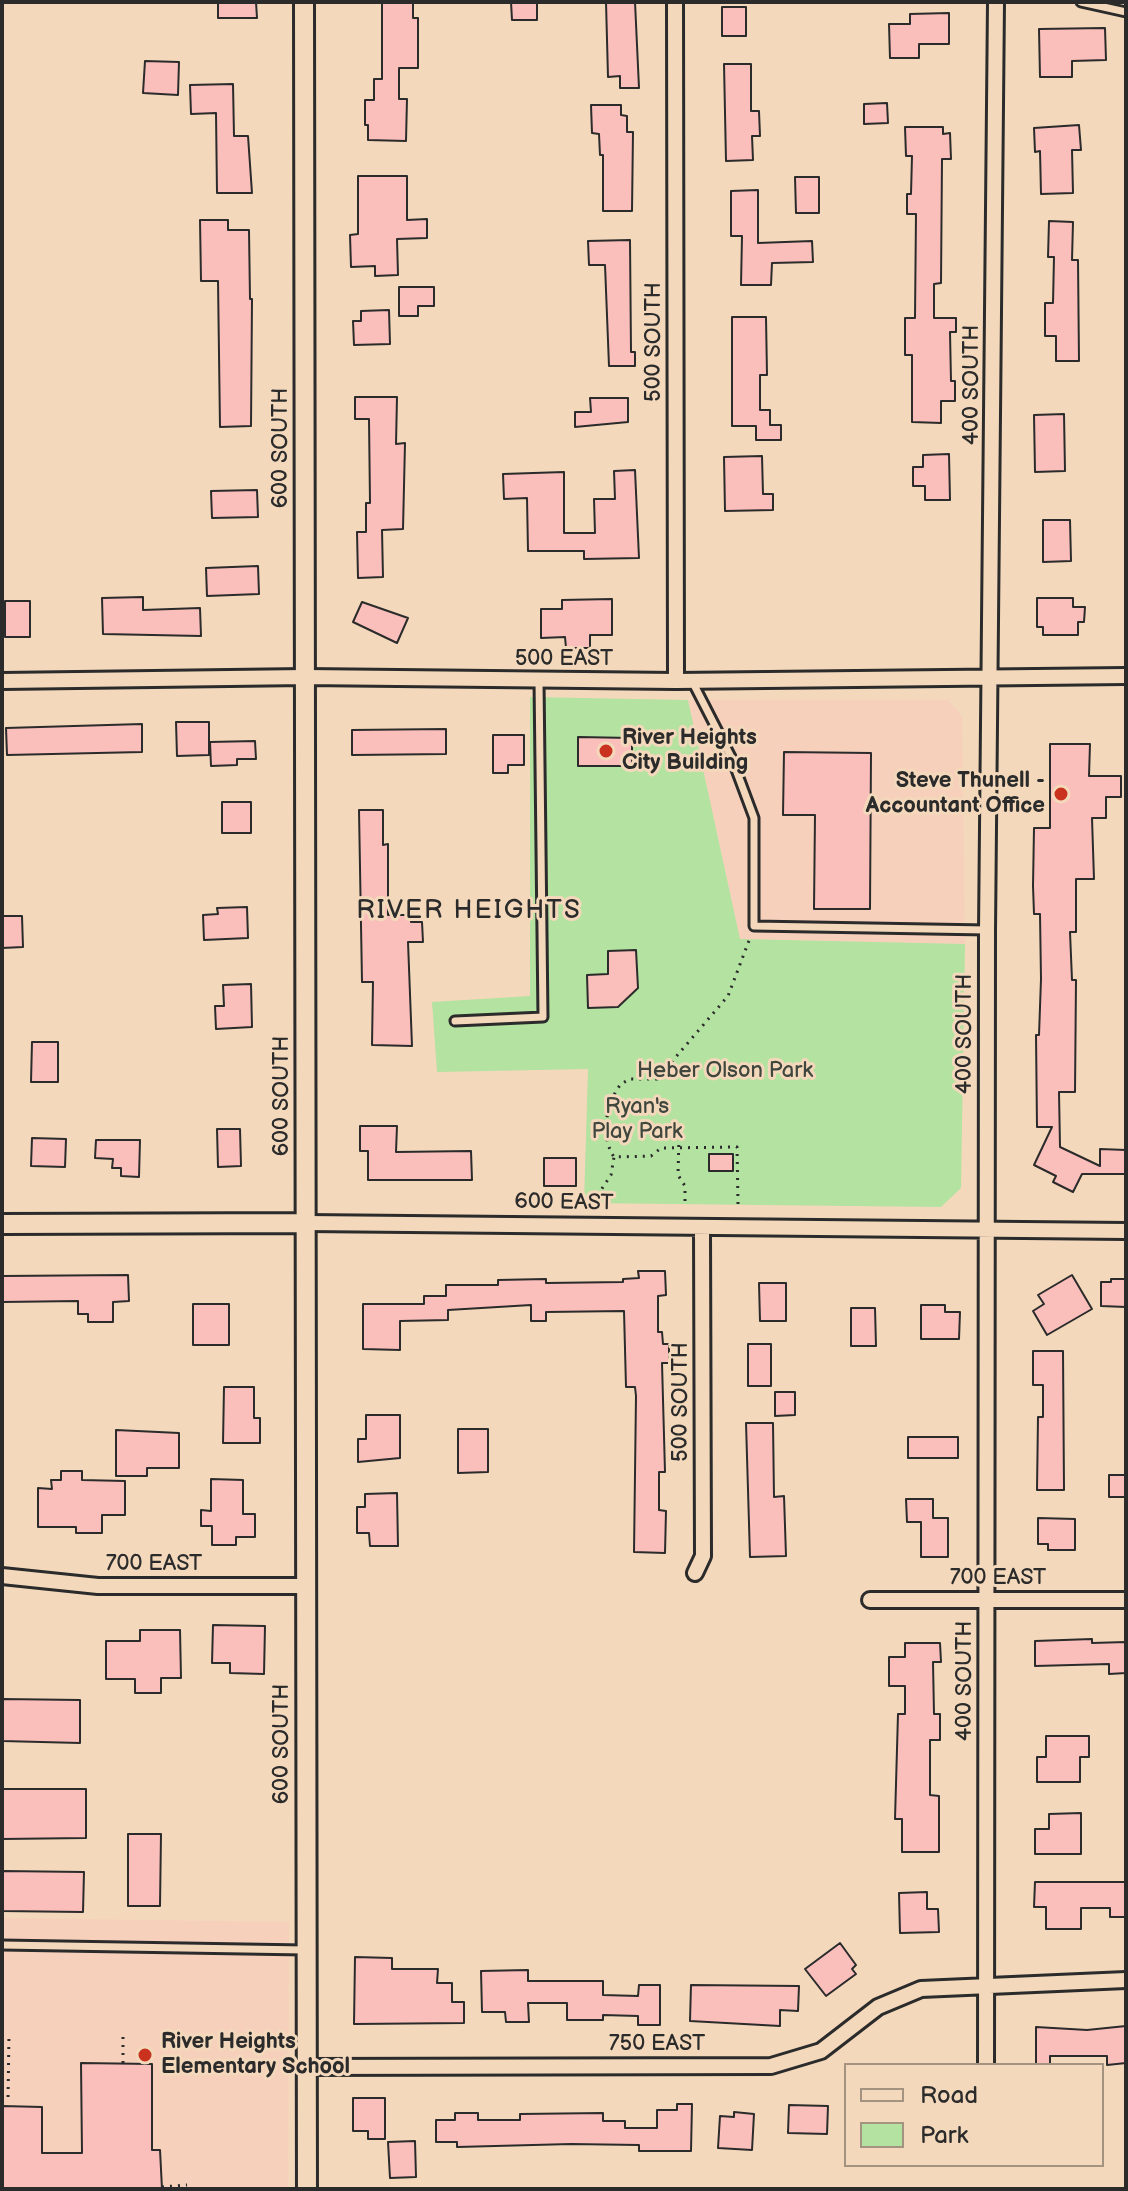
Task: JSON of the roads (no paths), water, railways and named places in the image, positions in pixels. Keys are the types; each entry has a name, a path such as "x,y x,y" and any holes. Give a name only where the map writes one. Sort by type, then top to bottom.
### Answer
{"street":[{"name":"600 SOUTH","path":"304,2 307,2189"},
{"name":"500 SOUTH","path":"675,2 676,681"},
{"name":"400 SOUTH","path":"986,2063 987,930 992,677 996,2"},
{"name":"500 EAST","path":"2,681 305,677 692,681 1126,676"},
{"name":"600 EAST","path":"2,1224 306,1223 1126,1231"},
{"name":"500 SOUTH","path":"695,1573 703,1556 702,1229"},
{"name":"700 EAST","path":"2,1576 98,1586 306,1586"},
{"name":"700 EAST","path":"870,1600 1126,1600"},
{"name":"750 EAST","path":"307,2067 771,2066 821,2051 878,2007 921,1989 1126,1980"}],"lane":[{"path":"1081,2 1126,12"},
{"path":"455,1021 543,1017 539,681"},
{"path":"692,681 732,759 754,818 754,926 987,930"},
{"path":"2,1945 307,1950"}],"place":[{"name":"River Heights City Building","path":"606,751"},
{"name":"Steve Thunell - Accountant Office","path":"1061,794"},
{"name":"River Heights Elementary School","path":"145,2055"}],"district":[{"name":"RIVER HEIGHTS","path":"469,911"}],"park label":[{"name":"Heber Olson Park","path":"725,1071"},
{"name":"Ryan's Play Park","path":"637,1120"}]}
